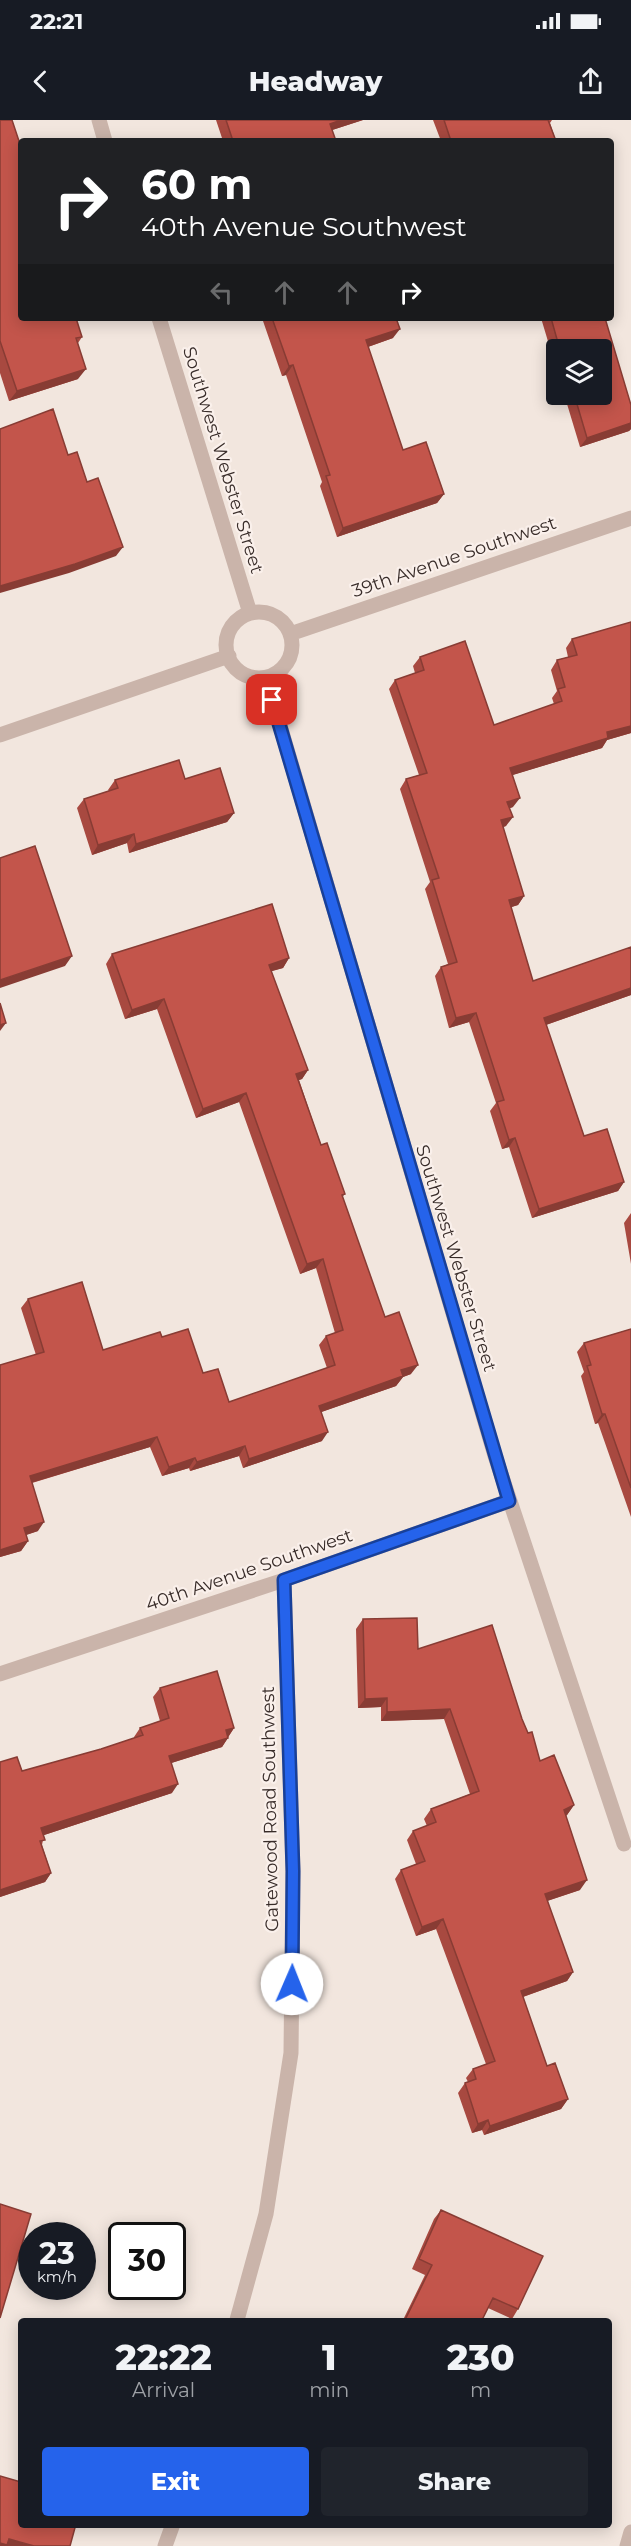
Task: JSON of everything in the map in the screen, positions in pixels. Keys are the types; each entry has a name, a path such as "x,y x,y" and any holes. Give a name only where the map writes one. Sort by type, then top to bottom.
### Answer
{"street":[{"path":"99,120 104,138"},
{"name":"Southwest Webster Street","path":"160,321 250,613"},
{"name":"39th Avenue Southwest","path":"290,634 631,518"},
{"path":"250,613 272,614 288,628 290,634 292,649 290,659 284,668 266,678 244,675 235,669 226,648 232,626 250,613"},
{"path":"0,735 229,656"},
{"name":"Southwest Webster Street","path":"266,678 509,1501 624,1844"},
{"name":"40th Avenue Southwest","path":"0,1674 284,1580 509,1501"},
{"name":"Gatewood Road Southwest","path":"238,2318 266,2214 291,2053 293,1871 284,1580"},
{"path":"165,2546 172,2528"},
{"path":"627,2546 631,2532"}],"building":[{"path":"0,120 12,120 18,138 18,321 77,321 82,337 76,338 86,369 17,391 0,341"},
{"path":"226,120 341,120 330,124 335,138 232,138"},
{"path":"444,120 548,120 555,138 450,138"},
{"path":"273,321 397,321 400,329 366,340 403,450 426,442 444,494 343,528 326,476 330,475 293,365 289,366"},
{"path":"552,321 606,321 611,339 557,339"},
{"path":"612,341 631,405 631,423 587,438 577,405 612,405"},
{"path":"53,409 68,455 77,452 87,482 98,478 123,547 0,586 0,429"},
{"path":"631,622 631,726 607,732 608,738 510,768 520,798 507,802 513,817 501,820 524,896 509,900 533,981 631,947 631,988 544,1018 584,1136 607,1129 624,1182 539,1209 515,1138 509,1140 497,1102 504,1100 476,1013 456,1018 441,967 457,962 432,880 439,878 406,779 427,773 395,680 424,670 420,657 465,641 494,725 562,701 558,689 565,687 557,660 577,655 572,639"},
{"path":"179,760 185,779 220,768 234,813 136,844 134,834 98,845 84,799 118,788 115,780"},
{"path":"35,846 72,956 0,980 0,858"},
{"path":"272,904 289,958 269,965 308,1070 296,1074 321,1145 327,1143 345,1194 342,1195 385,1317 399,1312 418,1365 401,1370 403,1376 319,1406 328,1432 249,1459 245,1446 197,1462 195,1458 169,1467 157,1437 30,1476 44,1522 24,1528 28,1541 0,1550 0,1365 44,1352 28,1299 82,1282 103,1350 160,1332 162,1337 188,1329 203,1373 218,1369 229,1402 335,1365 326,1336 343,1330 323,1259 307,1264 246,1093 203,1109 164,999 132,1010 112,954"},
{"path":"0,1003 6,1023 0,1025"},
{"path":"631,1329 631,1488 605,1414 602,1414 587,1366 591,1365 584,1343"},
{"path":"417,1618 418,1649 492,1625 522,1719 528,1733 532,1732 540,1761 554,1755 574,1805 564,1810 587,1880 545,1894 573,1972 521,1991 547,2066 555,2063 568,2099 490,2126 488,2120 478,2124 465,2083 476,2079 473,2069 495,2061 443,1919 422,1927 401,1870 425,1861 413,1831 436,1822 431,1809 479,1791 450,1709 387,1712 387,1698 365,1699 363,1619"},
{"path":"217,1671 234,1728 226,1730 228,1738 169,1756 178,1784 41,1828 45,1840 40,1841 51,1873 0,1890 0,1762 17,1757 22,1771 143,1735 140,1728 169,1718 160,1688"},
{"path":"0,2204 31,2214 29,2222 18,2222 18,2258 0,2318"},
{"path":"441,2210 543,2256 518,2309 493,2298 483,2318 406,2318 432,2265 419,2259"},
{"path":"0,2476 18,2481 18,2528 75,2528 70,2546 34,2546 9,2539 7,2545 0,2543"}],"route":[{"path":"272,700 509,1501 284,1580 293,1871 292,1984"}]}
